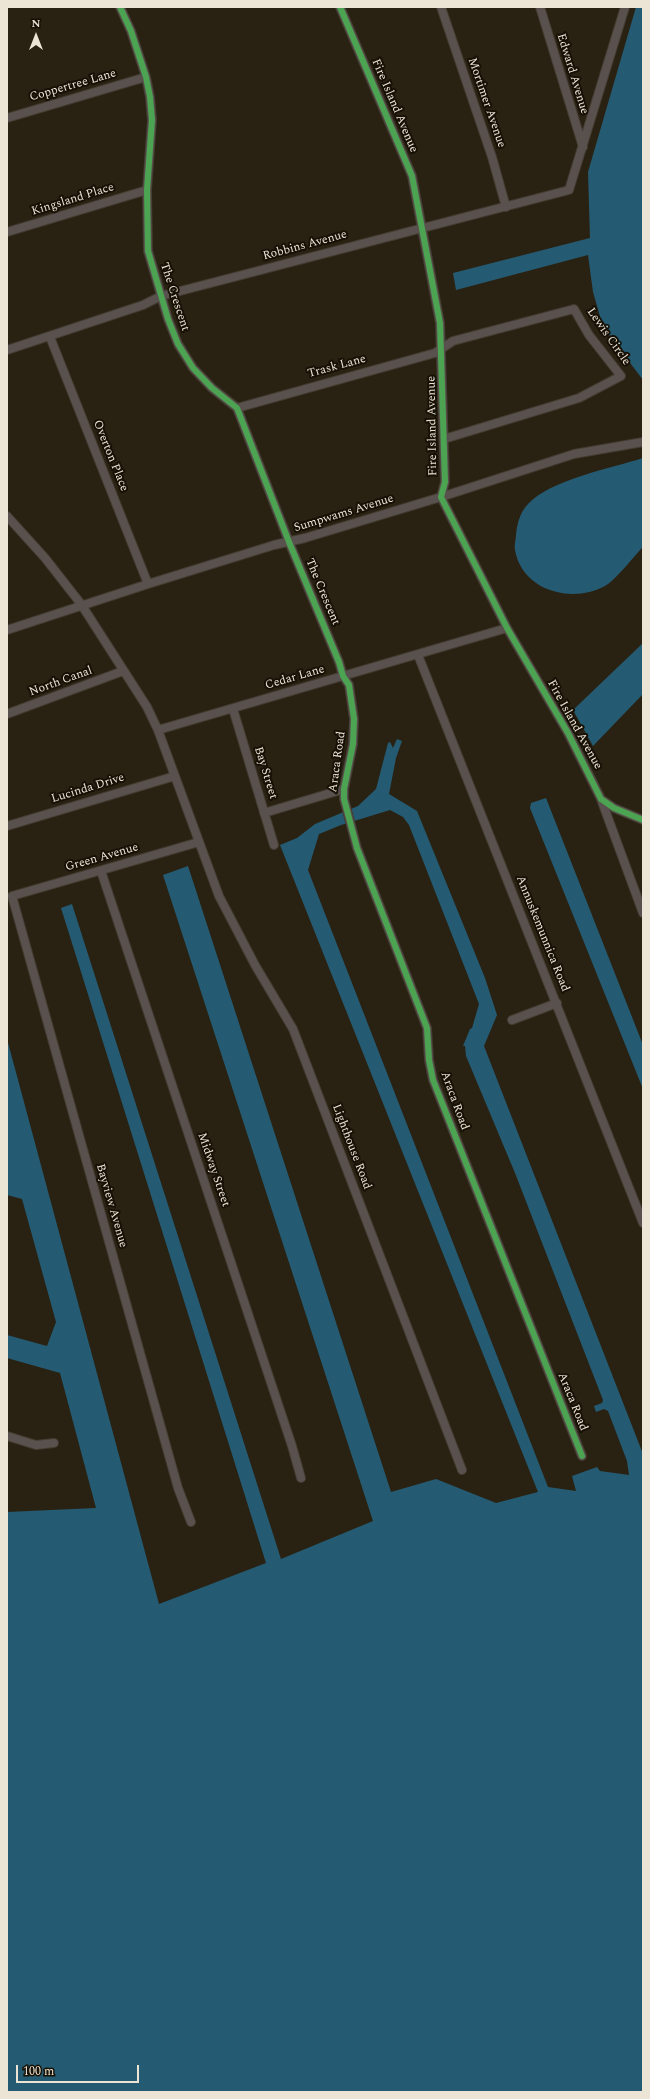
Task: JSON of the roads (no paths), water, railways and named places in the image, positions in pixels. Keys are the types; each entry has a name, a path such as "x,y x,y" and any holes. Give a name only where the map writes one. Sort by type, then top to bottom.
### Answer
{"street":[{"name":"The Crescent","path":"120,7 131,31 146,77 152,120 152,148 147,190 148,251 161,296 178,344 193,368 212,388 237,408 289,542 339,662 343,676"},
{"name":"Fire Island Avenue","path":"340,7 412,176 440,323 442,347 445,482 441,497 507,628 568,733 601,799 643,913"},
{"name":"Mortimer Avenue","path":"441,7 492,157 506,207"},
{"name":"Edward Avenue","path":"540,7 583,147"},
{"path":"583,147 625,7"},
{"name":"Coppertree Lane","path":"7,118 146,77"},
{"name":"Robbins Avenue","path":"7,350 144,305 161,296 568,190 583,147"},
{"name":"Kingsland Place","path":"7,232 147,190"},
{"name":"Lewis Circle","path":"442,347 453,341 574,309 589,335 621,376 579,398 444,439"},
{"name":"Overton Place","path":"50,337 148,584"},
{"name":"Trask Lane","path":"237,408 435,353 442,347"},
{"name":"Sumpwams Avenue","path":"7,630 81,604 274,545 289,542 441,497 574,454 643,442"},
{"path":"7,516 45,558 81,604 147,707 158,730 199,842"},
{"name":"Cedar Lane","path":"158,730 343,676 418,656 507,628"},
{"name":"Annuskemunnica Road","path":"418,656 557,1003 643,1223"},
{"name":"North Canal","path":"7,714 123,671"},
{"name":"Araca Road","path":"343,676 349,685 354,719 353,744 344,789 345,809 349,824 427,1028 429,1060 433,1080 582,1456"},
{"name":"Bay Street","path":"232,709 274,845"},
{"name":"Lucinda Drive","path":"7,826 175,776"},
{"path":"264,813 344,789"},
{"path":"601,799 614,808 643,820"},
{"name":"Green Avenue","path":"12,896 199,842"},
{"name":"Lighthouse Road","path":"199,842 219,896 238,934 293,1028 462,1470"},
{"name":"Midway Street","path":"100,871 292,1446 301,1478"},
{"name":"Bayview Avenue","path":"12,896 176,1480 191,1522"},
{"path":"512,1020 557,1003"},
{"path":"7,1436 36,1445 54,1443"}],"water":[{"path":"636,7 643,7 643,380 603,327 593,292 588,255 456,290 453,273 590,238 588,172"},
{"path":"643,458 643,547 619,574 605,586 578,594 550,590 538,584 527,575 520,564 515,546 519,518 528,504 551,488 566,482"},
{"path":"643,643 643,694 593,746 573,710"},
{"path":"397,739 402,741 396,758 389,794 417,811 485,978 497,1015 484,1046 643,1454 643,2092 7,2092 7,1512 96,1508 60,1373 7,1358 7,1335 47,1346 56,1322 22,1199 7,1195 7,1039 159,1604 266,1563 61,908 72,904 281,1559 373,1521 163,875 188,866 391,1492 436,1479 496,1503 538,1492 280,845 297,838 315,824 358,806 376,789 388,743 390,742 393,748","holes":["390,810 403,817 409,825 479,1004 472,1028 470,1029 463,1046 465,1046 466,1056 515,1173 603,1400 602,1403 594,1406 596,1412 604,1409 608,1411 627,1461 629,1475 600,1471 597,1467 572,1476 576,1491 548,1487 308,870 319,834 341,825"]},
{"path":"546,798 643,1045 643,1089 530,808 531,803"}]}
